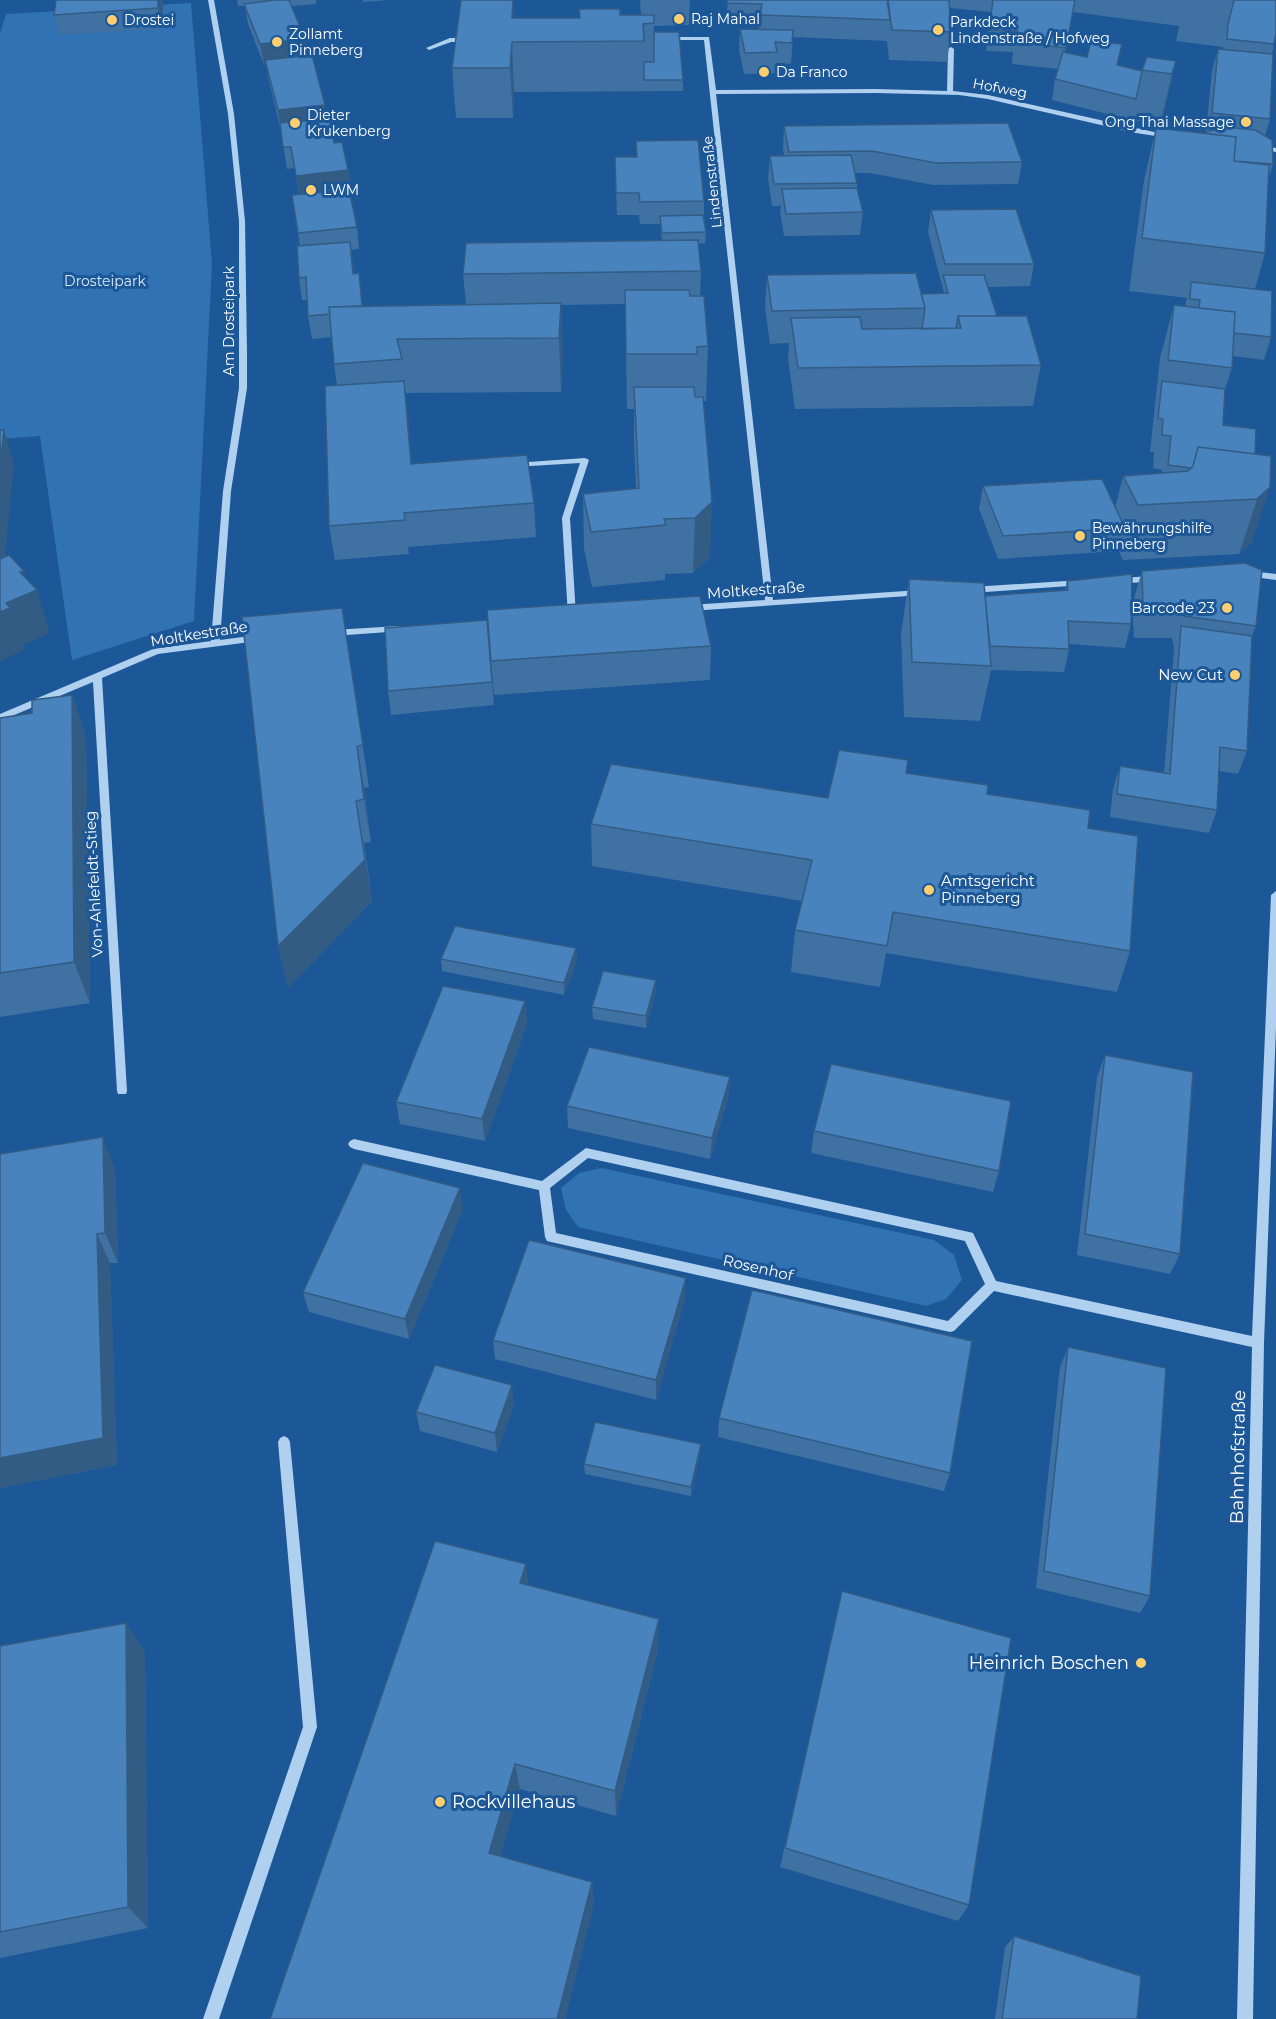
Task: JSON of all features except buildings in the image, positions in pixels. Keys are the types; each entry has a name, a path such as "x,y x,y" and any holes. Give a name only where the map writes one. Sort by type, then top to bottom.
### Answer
{"street":[{"name":"Am Drosteipark","path":"211,0 231,114 242,221 243,353 243,388 227,491 215,643"},
{"name":"Lindenstraße","path":"660,38 707,38 769,602"},
{"path":"429,48 450,40 473,39"},
{"path":"950,92 951,49"},
{"name":"Hofweg","path":"714,92 950,92 988,97 1136,131 1181,137"},
{"path":"1250,147 1276,150"},
{"path":"508,466 585,460 567,518 572,617"},
{"path":"1239,574 1276,578"},
{"path":"1103,582 1161,578"},
{"path":"963,591 1092,583"},
{"name":"Moltkestraße","path":"676,609 928,593"},
{"path":"560,618 584,616"},
{"path":"322,633 405,628"},
{"name":"Moltkestraße","path":"0,718 156,651 263,638"},
{"name":"Von-Ahlefeldt-Stieg","path":"97,675 122,1091"},
{"name":"Bahnhofstraße","path":"1245,2019 1258,1343 1276,896"},
{"path":"354,1144 543,1186 585,1153 969,1237 992,1285 1258,1343"},
{"name":"Rosenhof","path":"543,1186 551,1237 950,1327 992,1285"},
{"path":"211,2019 309,1727 284,1442"}],"green space":[{"name":"Drosteipark","path":"191,3 212,264 194,621 72,660 40,436 0,439 0,33 6,14"},
{"path":"602,1168 934,1240 954,1255 962,1280 946,1299 926,1306 578,1227 566,1210 561,1188 579,1173"}],"place":[{"name":"Raj Mahal","path":"679,19"},
{"name":"Drostei","path":"112,20"},
{"name":"Parkdeck Lindenstraße / Hofweg","path":"938,30"},
{"name":"Zollamt Pinneberg","path":"277,42"},
{"name":"Da Franco","path":"764,72"},
{"name":"Ong Thai Massage","path":"1246,122"},
{"name":"Dieter Krukenberg","path":"295,123"},
{"name":"LWM","path":"311,190"},
{"name":"Bewährungshilfe Pinneberg","path":"1080,536"},
{"name":"Barcode 23","path":"1227,608"},
{"name":"New Cut","path":"1235,675"},
{"name":"Amtsgericht Pinneberg","path":"929,890"},
{"name":"Heinrich Boschen","path":"1141,1663"},
{"name":"Rockvillehaus","path":"440,1802"}]}
